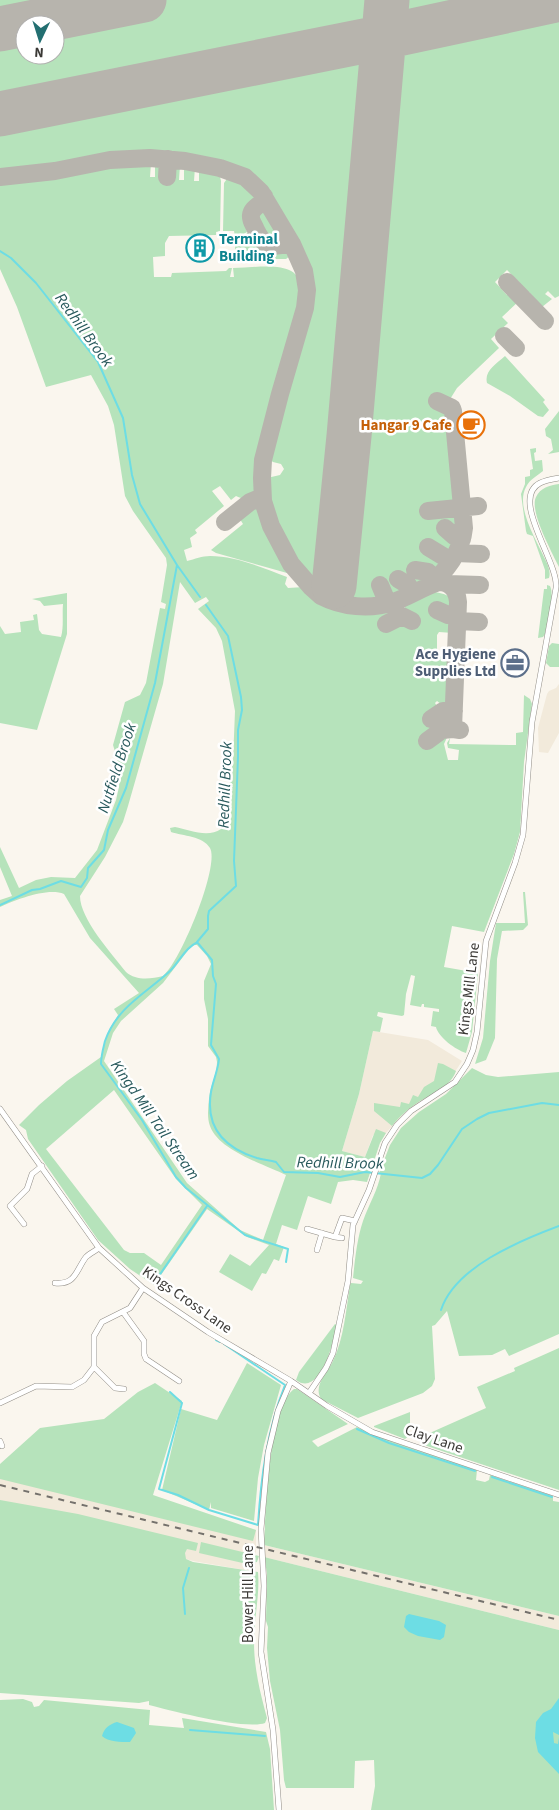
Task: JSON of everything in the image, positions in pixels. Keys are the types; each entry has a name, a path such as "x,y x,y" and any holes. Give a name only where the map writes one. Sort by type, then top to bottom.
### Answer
{"street":[{"name":"Kings Mill Lane","path":"309,1393 330,1361 336,1344 348,1281 355,1221 373,1179 385,1143 397,1125 414,1108 455,1082 467,1064 475,1041 486,941 515,863 523,835 532,722 556,588 553,568 533,521 529,505 530,496 538,484 559,478"},
{"name":"Kings Cross Lane","path":"0,1109 99,1248 143,1288 208,1332 309,1393"},
{"path":"24,1224 10,1206 27,1189 32,1174 42,1166"},
{"path":"335,1236 342,1218 355,1221"},
{"path":"307,1228 342,1238"},
{"path":"317,1250 322,1233"},
{"path":"55,1283 62,1284 71,1280 87,1257 99,1248"},
{"path":"0,1403 36,1386 72,1387 84,1380 94,1367 94,1336 102,1322 130,1308 143,1288"},
{"path":"122,1312 144,1341 146,1359 179,1381"},
{"path":"94,1367 115,1388 124,1389"},
{"name":"Bower Hill Lane","path":"279,1810 273,1730 261,1652 264,1586 261,1529 268,1453 278,1411 291,1381"},
{"name":"Clay Lane","path":"309,1393 327,1406 372,1432 559,1495"}],"shaded area":[{"path":"559,684 559,733 548,753 539,752 538,728 547,694"},
{"path":"373,1031 428,1040 462,1061 453,1075 435,1093 407,1110 386,1133 373,1135 365,1157 342,1151 359,1094"},
{"path":"0,1466 213,1517 256,1530 256,1572 193,1561 0,1507"},
{"path":"264,1545 559,1616 559,1630 264,1557"}],"green space":[{"path":"0,0 559,0 559,296 555,298 548,291 545,294 552,299 542,307 529,292 525,295 517,286 520,283 507,270 495,282 507,295 509,293 519,301 502,317 508,323 491,339 499,348 457,388 447,404 440,401 438,397 433,399 435,404 439,403 447,407 456,507 452,505 449,508 425,508 425,514 449,510 452,513 456,511 458,527 456,535 446,525 443,527 450,537 455,538 445,555 429,543 424,545 425,550 443,559 432,574 429,570 416,567 413,569 414,572 425,574 428,577 412,587 410,582 397,577 397,582 409,589 387,598 382,584 379,583 377,586 384,599 370,600 333,596 318,587 302,570 294,560 277,528 270,507 268,488 271,487 267,486 267,478 280,475 284,469 281,464 269,459 269,454 311,308 313,293 301,251 268,193 256,179 241,171 196,158 131,153 110,155 49,167 0,173"},
{"path":"113,163 151,163 150,177 155,177 155,163 166,164 164,179 169,179 169,164 180,165 179,180 184,180 184,165 195,167 194,181 199,181 199,168 219,172 221,181 220,231 216,232 216,235 169,236 165,243 165,256 153,257 154,277 171,277 172,273 226,271 232,268 230,277 234,277 233,268 274,267 285,268 294,273 300,281 302,293 299,311 260,448 257,464 257,490 248,498 236,496 231,500 220,486 212,491 224,506 195,530 197,533 190,538 192,547 184,550 187,561 210,556 230,558 249,563 287,577 285,584 288,588 304,587 326,606 340,611 378,613 400,605 400,613 385,622 384,625 386,627 399,621 403,623 406,620 411,624 415,623 415,618 410,617 405,612 405,602 422,594 426,597 425,593 433,592 445,594 451,598 454,601 454,611 446,612 437,607 434,610 447,620 454,620 453,633 439,632 437,635 437,656 451,658 448,670 436,672 438,677 448,677 450,679 450,691 447,691 447,695 451,695 451,709 447,709 437,701 435,703 438,711 428,719 432,721 441,715 451,713 450,727 440,725 424,741 425,744 429,744 438,735 450,731 444,744 448,760 458,760 459,750 448,748 447,743 450,738 449,744 516,745 516,733 523,732 524,695 530,699 532,704 524,762 520,832 514,854 484,932 452,926 444,967 478,973 472,1032 466,1053 448,1043 437,1031 436,1027 431,1026 433,1011 439,1012 439,1009 424,1007 424,1004 421,1007 410,1005 415,976 411,975 406,994 404,1015 378,1012 377,1016 383,1018 380,1032 373,1031 359,1094 342,1151 365,1157 376,1129 386,1133 380,1143 367,1182 353,1180 338,1182 331,1204 308,1196 297,1230 282,1225 276,1244 284,1247 279,1261 274,1259 266,1274 262,1273 252,1291 219,1272 230,1254 250,1266 269,1245 247,1237 207,1209 154,1285 130,1269 98,1240 28,1139 26,1130 19,1125 67,1081 101,1057 108,1032 118,1015 114,1009 139,993 90,938 64,894 57,892 41,893 0,907 0,900 12,896 0,867 0,847 19,888 36,880 51,877 75,878 97,850 119,787 120,774 113,745 125,702 140,695 146,683 160,608 165,609 166,604 161,602 167,565 166,558 133,511 125,496 114,425 108,406 91,375 46,387 17,307 0,269 0,182 42,177","holes":["180,582 195,603 206,597 209,601 198,609 216,628 222,641 235,711 233,761 224,821 221,829 216,832 204,833 175,827 170,828 171,832 203,841 210,848 212,858 197,914 179,953 163,976 144,979 134,977 126,972 105,946 85,915 80,896 105,857 123,822 163,684","197,945 207,956 211,964 204,981 204,999 208,1019 208,1046 216,1057 217,1062 209,1099 208,1116 210,1126 215,1135 232,1150 286,1175 263,1240 240,1230 187,1183 104,1061 113,1033 121,1021 163,983 189,949","114,1090 176,1179 202,1205 161,1265 144,1253 130,1253 124,1250 46,1149"]},
{"path":"229,176 244,182 256,195 248,217 250,226 246,228 247,232 238,235 238,237 235,237 234,231 223,231 224,183"},
{"path":"265,209 268,210 282,236 278,242 267,239 255,222 256,214"},
{"path":"248,233 250,237 254,235 260,243 269,248 290,250 290,256 286,259 237,259 235,256 235,239 237,239 238,246 242,246 244,235"},
{"path":"505,356 545,400 543,402 549,410 543,417 538,416 510,396 487,383 489,371"},
{"path":"559,411 559,452 548,454 553,450 551,439 546,436 545,429"},
{"path":"536,448 534,453 535,461 542,460 543,471 526,487 523,495 523,504 528,524 549,568 549,578 545,579 545,570 533,536 527,534 526,531 521,494 525,484 525,477 530,476 530,470 533,469 530,449"},
{"path":"559,484 559,567 542,532 535,503 536,497 543,489"},
{"path":"255,505 259,508 265,526 288,568 287,573 211,550 243,524 238,516 250,506"},
{"path":"547,585 550,586 552,596 550,610 545,634 543,637 538,638 544,589 547,589"},
{"path":"67,593 67,634 37,730 0,723 0,626 5,634 21,632 20,622 34,620 33,615 37,614 39,630 42,634 61,637 63,604 44,606 40,601 32,599"},
{"path":"552,643 559,644 559,667 550,667 546,663 549,646"},
{"path":"523,892 525,892 528,925 523,930 502,931 497,959 495,1038 486,1060 475,1064 483,1038 490,961 496,923 525,923"},
{"path":"438,1063 456,1071 454,1076 441,1089 408,1109 392,1126 374,1111 374,1103 400,1107 401,1102 409,1104 413,1095 418,1097 424,1087 434,1081"},
{"path":"472,1068 486,1075 498,1077 559,1072 559,1334 509,1356 505,1349 492,1355 459,1356 447,1311 432,1326 435,1379 432,1386 423,1393 358,1418 321,1399 319,1389 340,1343 350,1285 351,1283 361,1284 363,1281 353,1278 363,1221 378,1185 381,1173 379,1173 390,1145 401,1128 419,1112 446,1094"},
{"path":"335,1324 337,1325 333,1343 319,1375 312,1381 305,1383 296,1380 299,1372"},
{"path":"559,1348 559,1490 424,1445 419,1438 486,1408 477,1387 515,1371 514,1368"},
{"path":"247,1363 281,1385 264,1445 258,1478 254,1521 211,1508 211,1502 209,1510 162,1490 181,1409 217,1420"},
{"path":"155,1383 182,1401 153,1495 256,1530 253,1541 0,1479 0,1464 40,1428 104,1419 138,1392"},
{"path":"294,1389 297,1389 348,1424 312,1441 318,1447 357,1427 393,1442 477,1470 476,1480 485,1482 489,1480 490,1475 553,1496 553,1501 559,1502 559,1616 264,1545 270,1463 274,1439 285,1400"},
{"path":"410,1412 410,1435 405,1439 374,1427 374,1426"},
{"path":"0,1500 78,1514 198,1543 196,1551 187,1549 185,1553 186,1559 193,1562 258,1572 254,1652 267,1718 265,1723 242,1724 208,1719 149,1705 149,1701 139,1703 0,1693"},
{"path":"201,1542 259,1556 257,1562 247,1564 199,1553"},
{"path":"264,1557 559,1630 559,1810 371,1810 375,1786 374,1760 355,1761 354,1788 286,1788 280,1730 270,1681 267,1648 268,1627 266,1621 267,1573"},
{"path":"23,1699 32,1702 34,1707 39,1706 44,1700 150,1710 149,1725 184,1728 182,1718 266,1732 270,1749 274,1810 0,1810 0,1700"}],"water":[{"path":"409,1614 439,1621 446,1625 444,1637 440,1640 418,1636 409,1632 404,1627 406,1616"},
{"path":"559,1698 559,1735 553,1732 554,1743 558,1744 559,1737 559,1774 538,1752 535,1738 536,1722 543,1713 551,1709"},
{"path":"117,1722 134,1728 136,1733 130,1742 111,1741 102,1736 108,1727"}],"waterway":[{"name":"Redhill Brook","path":"0,251 11,258 36,283 98,362 123,418 132,475 140,504 177,565 200,597"},
{"name":"Nutfield Brook","path":"0,905 32,890 61,881 81,887 87,878 88,868 104,850 108,830 126,788 155,683 177,565"},
{"name":"Redhill Brook","path":"206,605 228,636 242,710 238,730 234,861 236,886 209,911 208,929 197,942 212,960 213,976 216,984 211,1045 219,1059 211,1092 210,1105 214,1126 220,1135 235,1149 257,1158 276,1162 284,1172 318,1173 340,1177 365,1172 422,1178 430,1174 438,1165 462,1129 477,1119 489,1113 542,1103 559,1105"},
{"name":"Kingd Mill Tail Stream","path":"196,943 185,952 170,971 124,1010 110,1029 105,1041 101,1064 142,1120 176,1177 186,1188 245,1235 288,1249 286,1262"},
{"path":"154,1283 207,1206"},
{"path":"441,1310 448,1295 474,1268 526,1239 559,1226"},
{"path":"216,1340 220,1342"},
{"path":"182,1403 159,1489 178,1495 209,1510 258,1525 269,1436 285,1385 224,1344"},
{"path":"170,1392 181,1402"},
{"path":"357,1429 389,1443 475,1471"},
{"path":"492,1477 552,1497"},
{"path":"185,1614 183,1588 189,1568"},
{"path":"190,1730 265,1736"}],"taxiway":[{"path":"0,177 55,171 110,160 150,158 185,161 220,168 245,177 261,192 292,244 304,271 307,290 305,308 263,460 263,501 271,526 291,564 321,596 327,597 332,594"},
{"path":"167,177 168,159"},
{"path":"264,196 264,200 254,208 251,215 259,235 269,245 292,244"},
{"path":"507,282 545,321"},
{"path":"504,336 516,348"},
{"path":"428,585 441,574 452,560 460,544 464,528 453,411 452,408 437,401"},
{"path":"225,522 250,502 262,497"},
{"path":"428,511 478,506"},
{"path":"445,528 454,536 462,539"},
{"path":"428,547 451,561"},
{"path":"456,553 481,554"},
{"path":"415,570 428,572 435,580"},
{"path":"398,579 408,585 413,593"},
{"path":"321,596 338,603 366,607 399,600 439,582 450,585 456,594 458,602 453,729 460,730"},
{"path":"448,584 480,585"},
{"path":"380,585 388,604"},
{"path":"437,610 448,615 457,616"},
{"path":"386,624 402,616 412,621"},
{"path":"457,621 479,622"},
{"path":"431,719 443,711 454,711"},
{"path":"427,741 442,730 453,729"}],"runway":[{"path":"0,29 144,0"},
{"path":"334,586 387,0"},
{"path":"0,114 384,37 556,0"}],"railway":[{"path":"0,1485 559,1620"}],"place":[{"name":"Terminal Building","path":"200,248"},
{"name":"Hangar 9 Cafe","path":"471,425"},
{"name":"Ace Hygiene Supplies Ltd","path":"515,663"}]}
